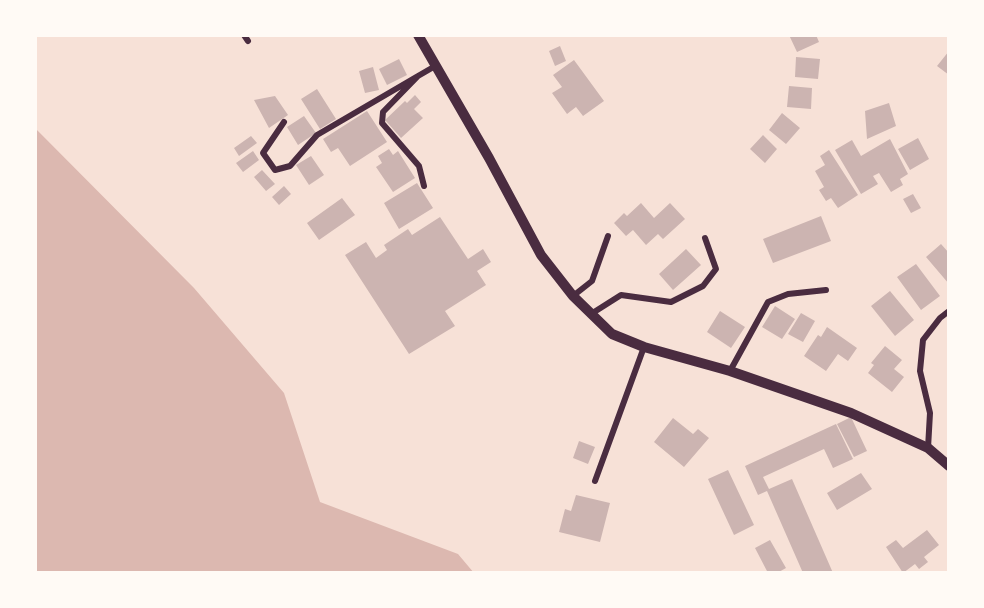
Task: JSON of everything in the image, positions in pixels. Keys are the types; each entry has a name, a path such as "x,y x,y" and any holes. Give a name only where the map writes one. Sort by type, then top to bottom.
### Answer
{"main road":[{"path":"418,35 541,255 573,296 612,334 644,347 730,371 851,413 928,448 949,466"}],"street":[{"path":"284,122 263,153 275,170 290,166 317,135 436,65"},
{"path":"418,76 383,112 382,122 419,166 424,186"},
{"path":"573,296 592,281 608,236"},
{"path":"591,314 621,295 671,302 703,286 716,269 705,238"},
{"path":"730,371 768,302 788,294 826,290"},
{"path":"928,448 930,413 920,371 923,340 949,311"},
{"path":"595,481 644,347"}],"shaded area":[{"path":"35,128 194,288 284,393 320,502 458,554 474,573 35,573"}],"building":[{"path":"789,35 816,35 819,42 797,52"},
{"path":"560,46 566,61 555,66 549,51"},
{"path":"949,51 949,75 937,66"},
{"path":"796,57 820,59 818,79 795,77"},
{"path":"399,59 407,75 387,85 379,69"},
{"path":"574,60 604,101 583,116 576,107 567,114 552,93 562,87 553,75"},
{"path":"373,67 379,90 365,93 359,71"},
{"path":"789,86 812,88 811,109 787,107"},
{"path":"317,89 336,119 320,129 301,99"},
{"path":"415,95 421,102 414,109 423,118 401,138 385,120"},
{"path":"275,96 288,115 269,128 254,100"},
{"path":"889,103 896,126 867,139 865,111"},
{"path":"367,111 387,142 350,166 338,148 331,152 323,139"},
{"path":"782,113 800,128 786,144 769,130"},
{"path":"304,116 316,133 298,145 287,127"},
{"path":"763,135 777,149 765,163 750,149"},
{"path":"251,136 257,143 239,156 234,148"},
{"path":"918,138 929,159 910,170 898,149"},
{"path":"890,139 908,174 900,179 903,185 891,192 879,173 873,176 878,184 861,194 835,150 852,140 861,156"},
{"path":"389,149 393,155 398,151 415,178 393,192 376,167 382,163 378,156"},
{"path":"829,150 858,195 838,208 831,198 826,201 819,190 824,187 815,171 825,165 820,156"},
{"path":"253,151 259,160 243,172 236,163"},
{"path":"311,156 324,175 309,185 296,165"},
{"path":"262,170 275,184 266,191 254,177"},
{"path":"417,183 433,208 399,229 384,203"},
{"path":"284,186 291,194 279,205 272,197"},
{"path":"913,194 921,208 911,213 903,199"},
{"path":"342,198 355,215 319,240 307,223"},
{"path":"641,203 654,218 670,203 685,219 663,239 658,234 646,245 633,230 626,236 614,223 624,213 627,216"},
{"path":"821,216 831,241 773,263 763,239"},
{"path":"440,217 468,259 483,249 491,262 477,271 486,285 445,311 455,326 409,354 345,255 366,242 376,258 387,250 384,245 408,229 412,235"},
{"path":"941,244 949,253 949,284 926,257"},
{"path":"686,249 701,265 673,290 659,274"},
{"path":"916,264 940,296 921,310 897,277"},
{"path":"890,291 914,320 895,336 871,306"},
{"path":"775,306 795,319 782,339 762,327"},
{"path":"720,311 745,327 731,348 707,332"},
{"path":"801,313 815,321 803,342 788,334"},
{"path":"827,327 857,348 848,361 838,354 826,371 804,356"},
{"path":"885,346 902,360 894,369 904,377 892,392 868,373 874,365 871,363"},
{"path":"851,417 867,451 854,457 837,424"},
{"path":"673,418 693,434 698,429 709,438 684,467 654,442"},
{"path":"836,424 853,459 833,468 824,449 763,477 769,489 792,479 833,573 803,573 767,491 758,495 745,466"},
{"path":"579,441 595,447 588,464 573,458"},
{"path":"728,470 754,525 734,535 708,479"},
{"path":"861,473 872,489 837,510 827,493"},
{"path":"576,495 610,503 600,542 559,532 565,509 571,511"},
{"path":"927,530 939,545 924,557 928,562 919,569 915,564 903,573 886,547 896,540 903,548"},
{"path":"770,540 786,568 777,573 768,573 755,548"}]}
